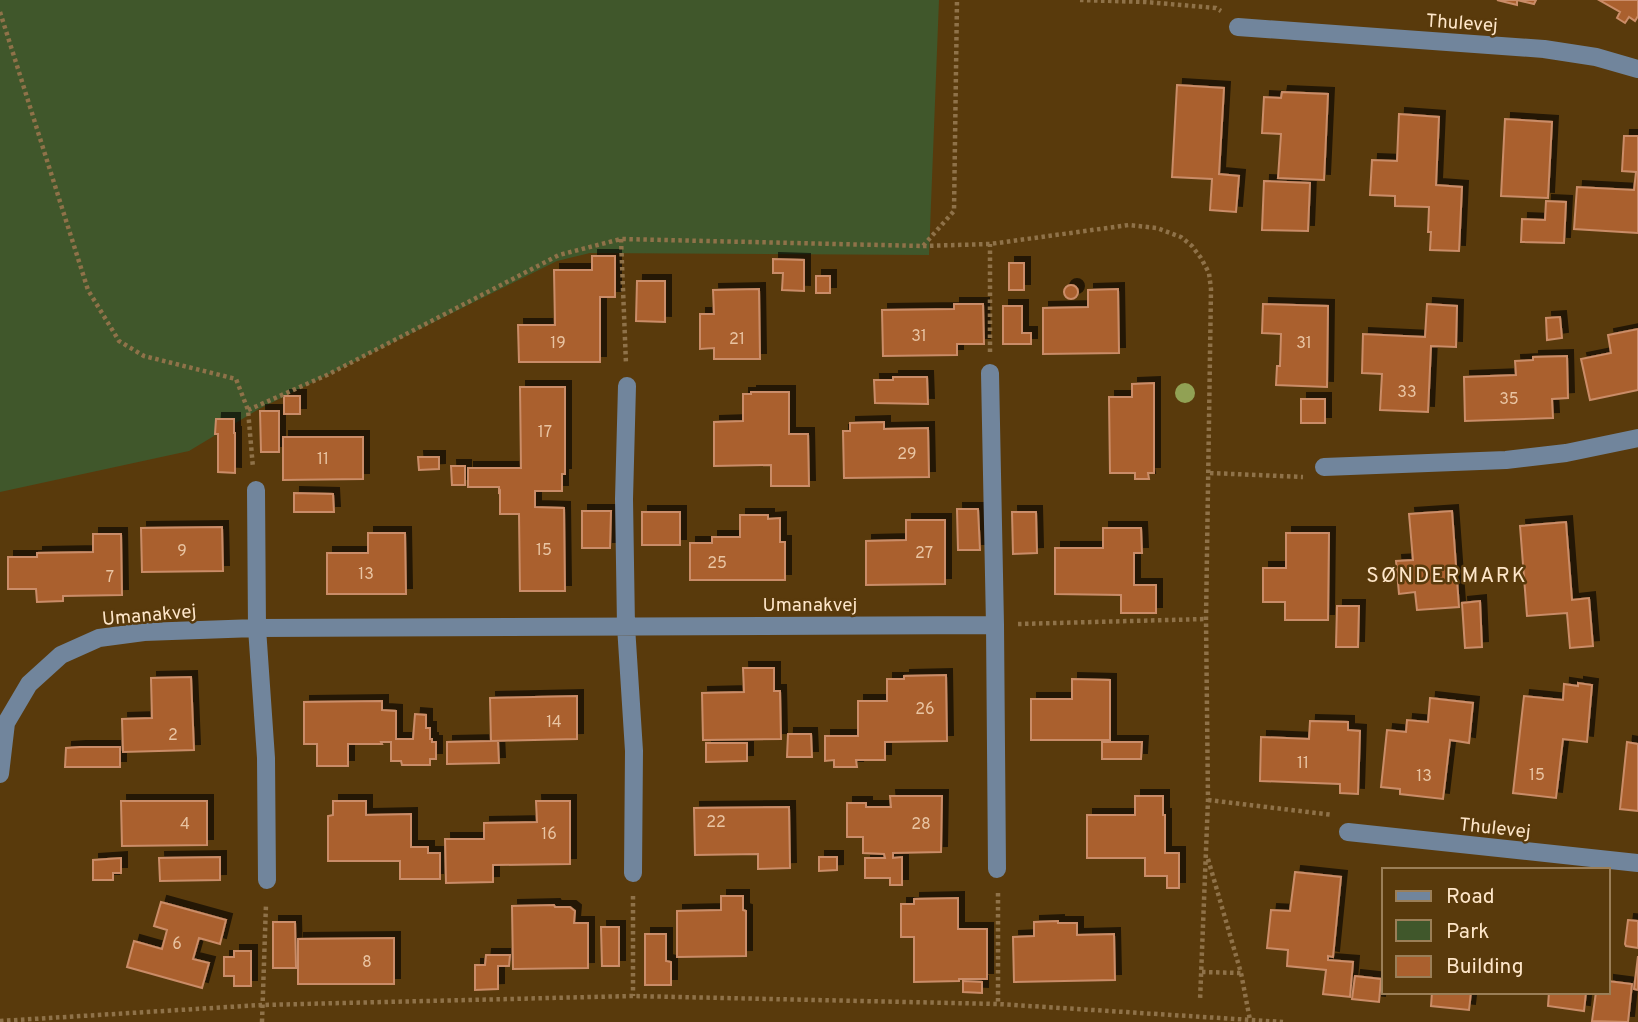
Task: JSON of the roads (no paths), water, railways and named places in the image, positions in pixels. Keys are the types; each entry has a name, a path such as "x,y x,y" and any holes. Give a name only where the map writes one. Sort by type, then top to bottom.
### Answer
{"street":[{"name":"Thulevej","path":"1238,27 1544,48 1596,57 1638,69"},
{"path":"990,373 998,869"},
{"path":"627,386 624,475 626,626 634,751 633,873"},
{"path":"1324,467 1506,460 1566,453 1638,438"},
{"path":"256,490 257,628 266,758 267,880"},
{"name":"Umanakvej","path":"0,774 6,723 29,684 61,655 99,638 144,632 257,628 995,625"},
{"name":"Thulevej","path":"1348,832 1638,863"}],"district":[{"name":"SØNDERMARK","path":"1447,575"}]}
